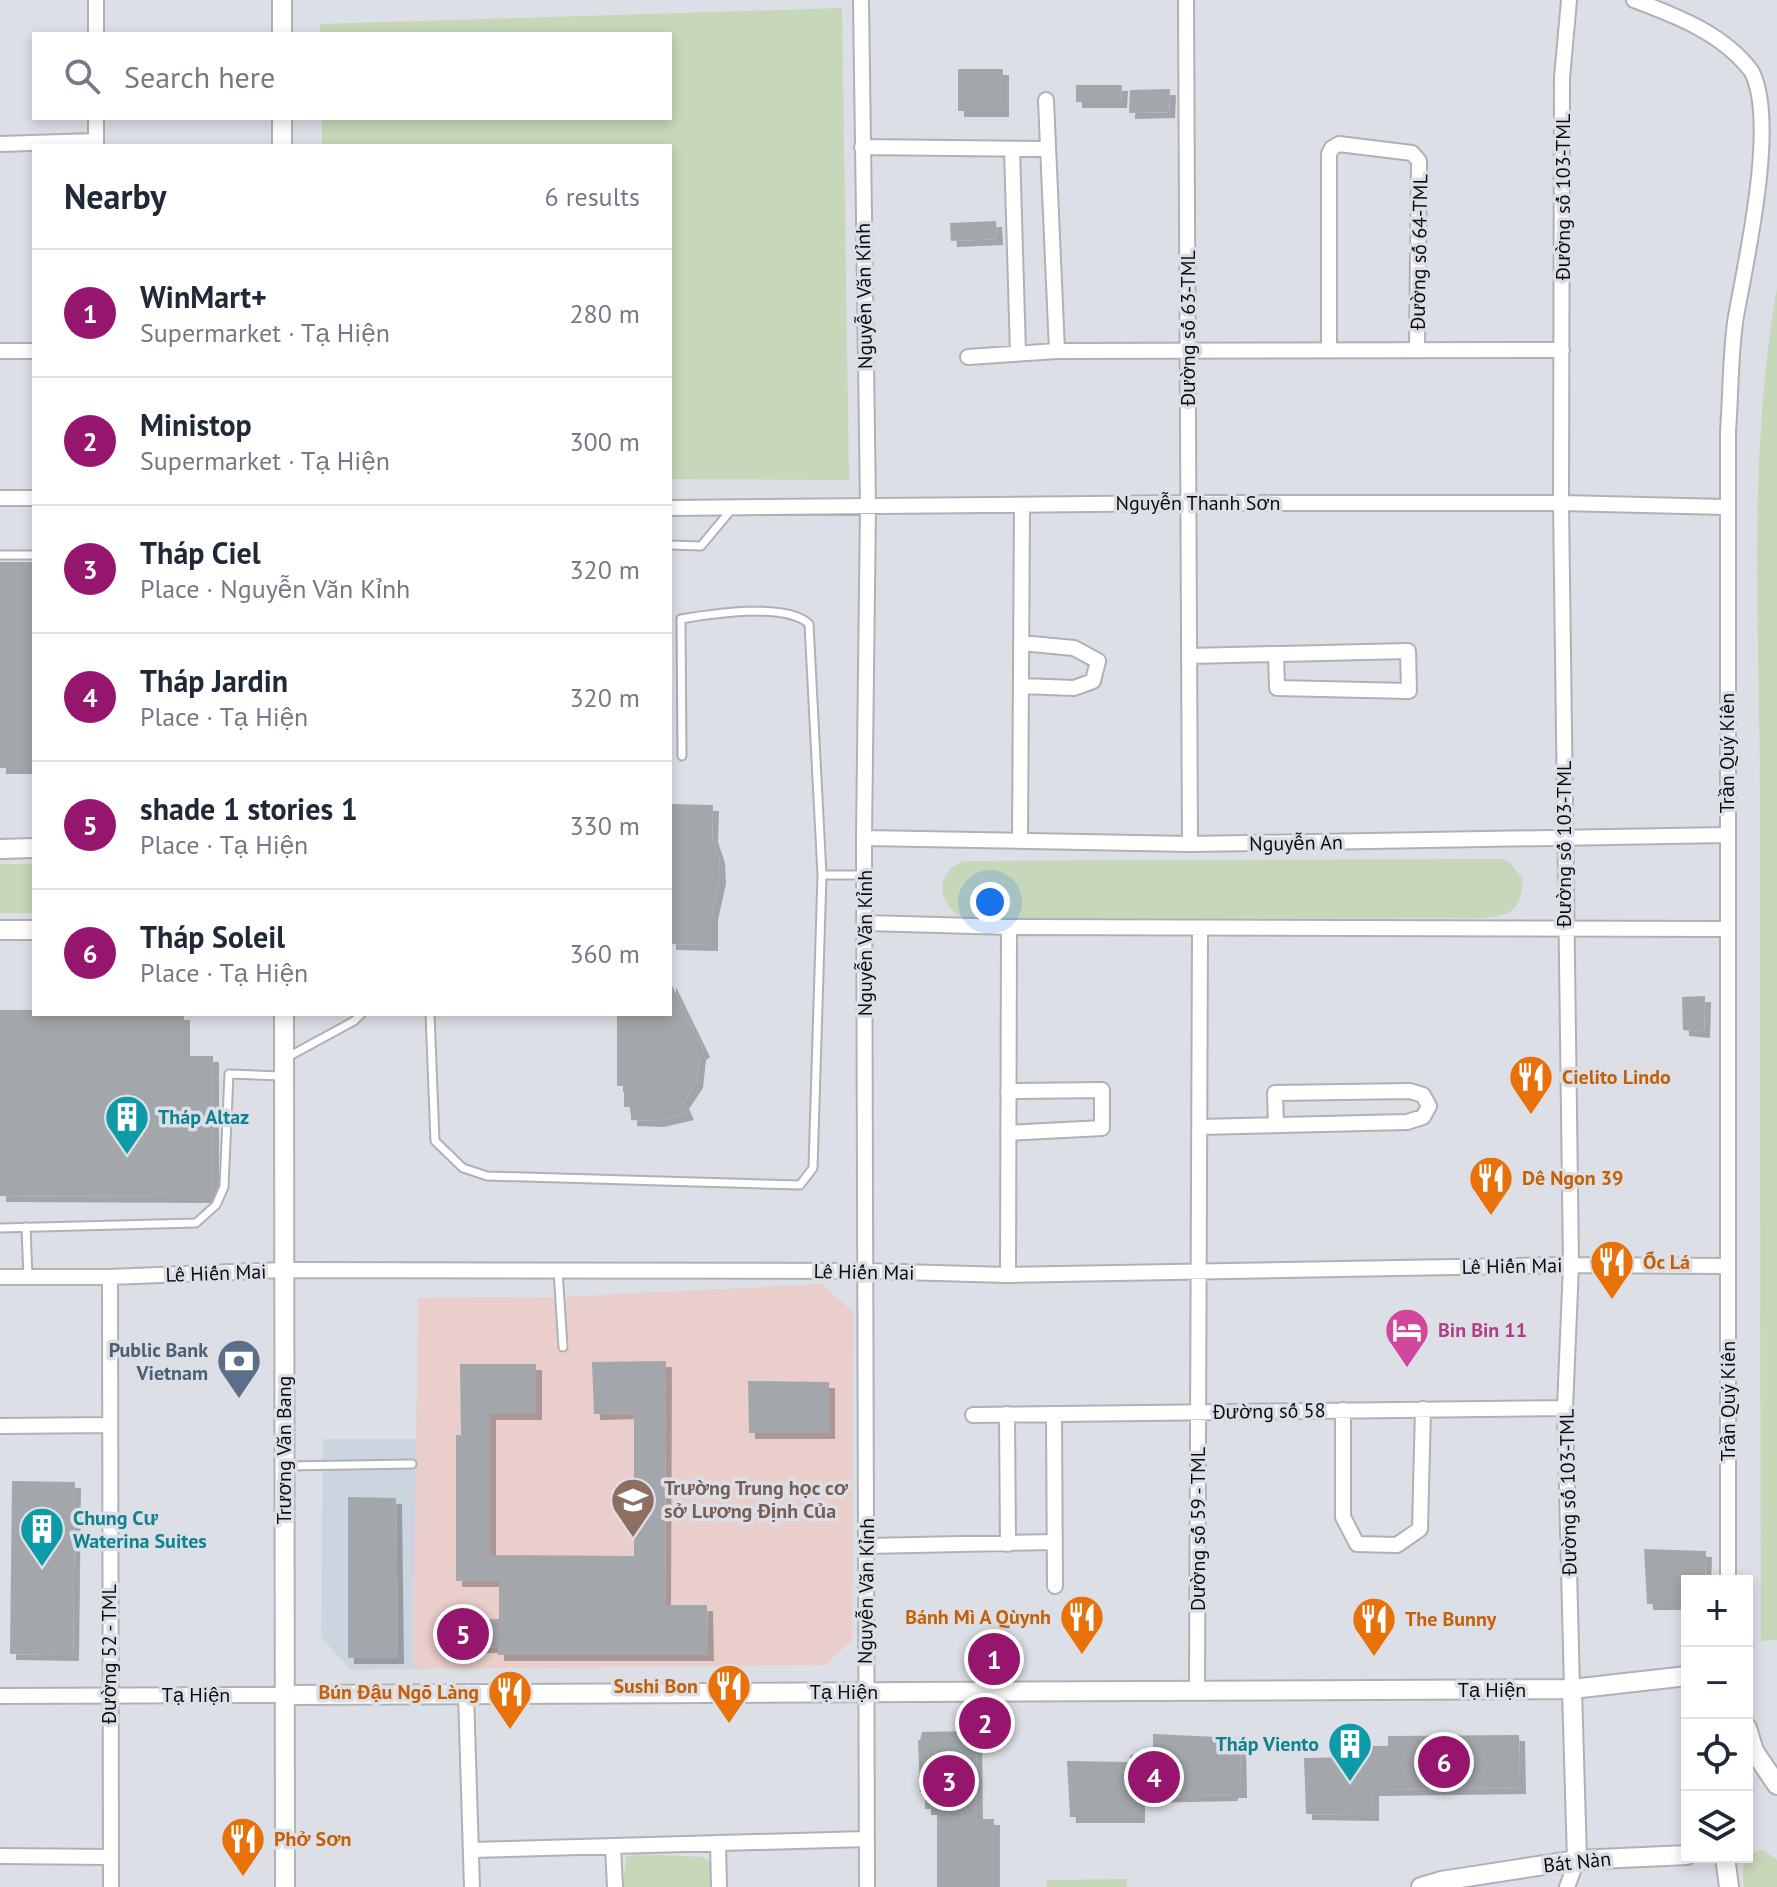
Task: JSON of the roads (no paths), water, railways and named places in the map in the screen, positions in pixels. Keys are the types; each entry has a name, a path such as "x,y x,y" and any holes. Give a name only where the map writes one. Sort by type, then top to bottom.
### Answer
{"street":[{"path":"96,0 96,32"},
{"path":"282,0 282,32"},
{"name":"Nguyễn Văn Kỉnh","path":"861,0 868,506 864,838 867,1546 864,1692 867,1887"},
{"name":"Đường số 63-TML","path":"1186,0 1190,844"},
{"name":"Đường số 103-TML","path":"1569,0 1562,78 1561,503 1564,930 1571,1265 1565,1408 1572,1689"},
{"name":"Trần Quý Kiên","path":"1634,0 1672,14 1720,40 1752,72 1765,99 1767,136 1758,217 1736,319 1726,507 1728,1575"},
{"path":"1046,100 1057,351"},
{"path":"0,144 96,144 96,120"},
{"path":"282,120 282,144"},
{"name":"Đường số 64-TML","path":"1329,350 1329,154 1339,144 1412,153 1419,161 1417,350"},
{"path":"862,147 1046,149"},
{"path":"1012,149 1018,353"},
{"name":"Đường số 64-TML","path":"968,357 1057,351 1562,350"},
{"path":"0,351 32,351"},
{"path":"0,498 32,498"},
{"name":"Nguyễn Thanh Sơn","path":"672,508 1189,503 1561,503 1726,507"},
{"path":"1020,840 1022,505"},
{"path":"1021,643 1074,648 1098,661 1093,681 1074,688 1021,686"},
{"path":"1189,656 1276,654 1408,651 1409,691 1277,688 1276,654"},
{"name":"Nguyễn An","path":"864,838 1190,844 1727,835"},
{"path":"0,849 32,848"},
{"path":"866,923 1009,927 1727,929"},
{"path":"1008,1275 1009,927"},
{"name":"Dường số 59 - TML","path":"1197,1691 1200,928"},
{"path":"0,930 32,930"},
{"name":"Trương Văn Bang","path":"284,1016 285,1887"},
{"path":"1008,1091 1102,1090 1102,1128 1008,1133"},
{"path":"1200,1127 1407,1122 1423,1117 1429,1106 1423,1095 1410,1091 1275,1093 1276,1125"},
{"name":"Lê Hiến Mai","path":"0,1277 110,1277 284,1270 865,1271 1008,1275 1571,1265 1728,1266"},
{"name":"Đường 52 - TML","path":"110,1277 111,1887"},
{"name":"Đường số 58","path":"973,1415 1565,1408"},
{"path":"1343,1410 1343,1517 1357,1544 1397,1545 1420,1529 1423,1409"},
{"path":"1007,1414 1008,1544"},
{"path":"1054,1414 1055,1586"},
{"path":"0,1426 110,1425"},
{"path":"867,1546 1055,1542"},
{"name":"Tạ Hiện","path":"0,1696 1572,1689 1681,1677"},
{"path":"1567,1887 1577,1860 1572,1689"},
{"path":"466,1694 472,1887"},
{"path":"1753,1758 1777,1785"},
{"path":"471,1850 866,1839"},
{"path":"718,1843 719,1887"},
{"path":"613,1846 615,1887"},
{"name":"Bát Nàn","path":"1421,1887 1441,1881 1577,1860 1681,1855"},
{"path":"0,1856 110,1857"},
{"path":"1726,1863 1729,1887"}],"lane":[{"path":"672,545 701,546 732,508"},
{"path":"0,555 32,555"},
{"path":"430,1016 435,1141 463,1168 487,1176 800,1185 813,1168 822,875 809,624 801,617 741,610 681,619 682,756"},
{"path":"822,875 865,875"},
{"path":"0,1228 196,1223 216,1205 224,1187 229,1074 284,1068 359,1016"},
{"path":"26,1227 28,1277"},
{"path":"558,1271 563,1347"},
{"path":"284,1466 412,1464"}],"place":[{"name":"Cielito Lindo","path":"1531,1116"},
{"name":"Tháp Altaz","path":"127,1156"},
{"name":"Dê Ngon 39","path":"1491,1217"},
{"name":"Ốc Lá","path":"1612,1301"},
{"name":"Bin Bin 11","path":"1407,1369"},
{"name":"Public Bank Vietnam","path":"239,1400"},
{"name":"Trường Trung học cơ sở Lương Định Của","path":"633,1539"},
{"name":"Chung Cư Waterina Suites","path":"42,1568"},
{"name":"shade 1 stories 1","path":"463,1634"},
{"name":"Bánh Mì A Qùynh","path":"1082,1656"},
{"name":"The Bunny","path":"1374,1658"},
{"name":"WinMart+","path":"994,1659"},
{"name":"Ministop","path":"985,1723"},
{"name":"Sushi Bon","path":"729,1725"},
{"name":"Bún Đậu Ngõ Làng","path":"510,1731"},
{"name":"Tháp Soleil","path":"1444,1762"},
{"name":"Tháp Jardin","path":"1154,1777"},
{"name":"Tháp Ciel","path":"949,1781"},
{"name":"Tháp Viento","path":"1350,1783"},
{"name":"Phở Sơn","path":"243,1878"}]}
